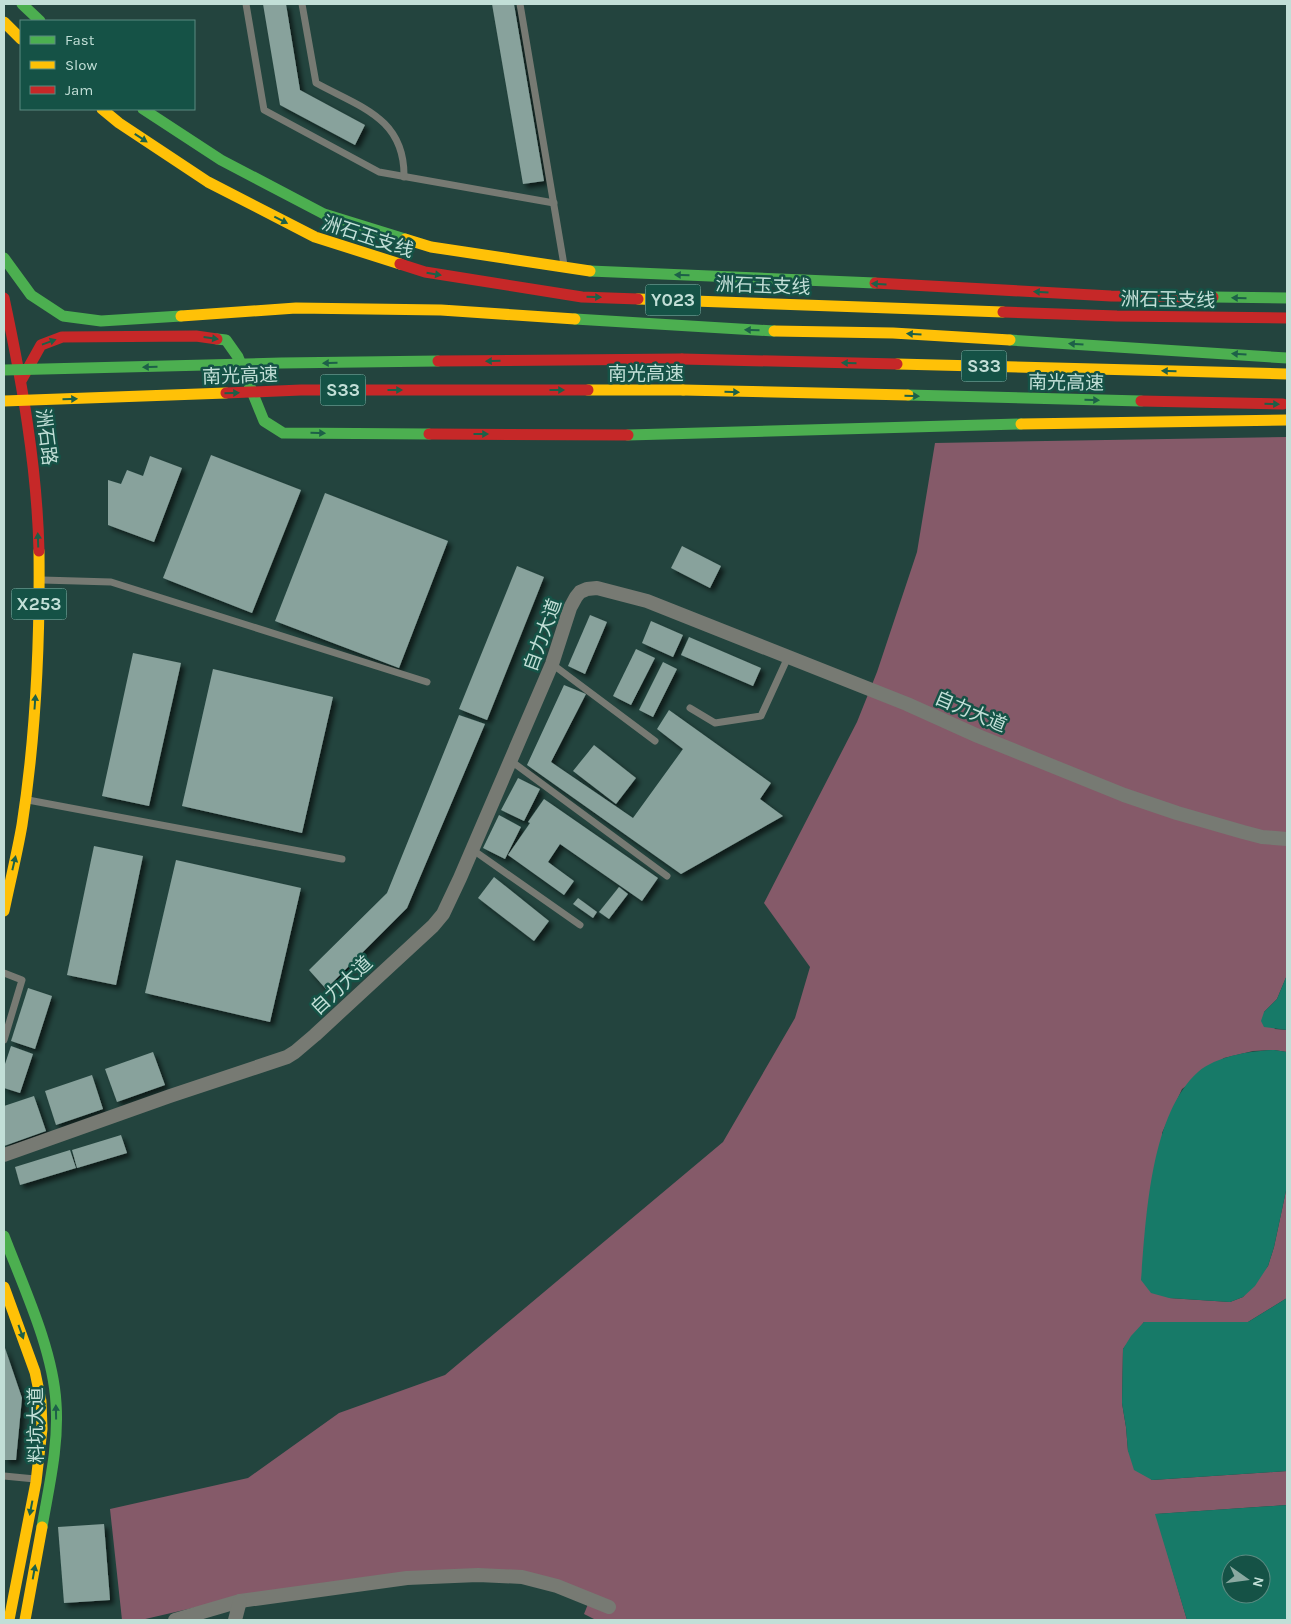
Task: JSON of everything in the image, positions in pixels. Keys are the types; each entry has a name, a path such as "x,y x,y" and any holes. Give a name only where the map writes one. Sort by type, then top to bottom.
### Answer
{"main road":[{"path":"22,4 39,20"},
{"path":"4,22 13,34"},
{"name":"洲石玉支线","path":"103,110 119,123 208,182 314,237 425,272 582,297 1117,316 1287,318"},
{"name":"洲石玉支线","path":"145,110 221,160 324,214 431,247 584,271 798,279 1111,296 1287,298"},
{"path":"4,258 31,296 62,316 101,321 296,308 441,310 743,330 893,333 1287,358"},
{"name":"洲石路","path":"4,298 22,379 34,472 38,521 39,580 35,699 25,799 17,852 4,911"},
{"path":"22,379 41,345 62,337 196,336 226,340 238,357 264,421 283,432 645,435 920,426 1287,420"},
{"name":"南光高速","path":"4,370 281,363 682,359 1287,374"},
{"name":"南光高速","path":"4,401 301,390 683,390 1287,404"},
{"name":"料坑大道","path":"4,1236 48,1352 56,1402 55,1454 25,1620"},
{"name":"料坑大道","path":"4,1287 35,1372 41,1401 42,1429 37,1479 9,1620"}],"street":[{"name":"自力大道","path":"4,1155 170,1096 274,1062 295,1052 433,926 450,902 473,850 552,664 570,608 580,592 588,589 597,588 647,601 907,704 978,736 1124,795 1243,832 1287,839"},
{"path":"175,1620 240,1601 407,1578 478,1575 522,1577 540,1581 557,1586 609,1608"},
{"path":"235,1620 240,1601"}],"lane":[{"path":"246,4 264,110 379,172 554,204"},
{"path":"302,4 316,83 380,118 389,127 397,138 402,150 404,177"},
{"path":"520,4 565,268"},
{"path":"39,580 111,582 427,682"},
{"path":"690,708 715,723 761,716 788,657"},
{"path":"552,664 655,741"},
{"path":"511,760 667,876"},
{"path":"25,799 342,859"},
{"path":"473,850 580,924"},
{"path":"4,973 22,980 4,1040"},
{"path":"4,1476 37,1479"}],"shaded area":[{"path":"1287,437 1287,975 1277,999 1264,1012 1275,1029 1287,1030 1287,1052 1274,1050 1253,1051 1224,1058 1182,1089 1162,1133 1169,1298 1230,1302 1243,1297 1268,1266 1287,1186 1287,1298 1248,1322 1144,1322 1123,1349 1122,1403 1128,1451 1152,1480 1287,1471 1287,1505 1156,1514 1187,1620 596,1620 584,1614 592,1594 524,1572 197,1607 141,1620 122,1620 110,1509 248,1478 339,1413 445,1375 723,1142 795,1018 810,967 764,903 857,722 877,672 917,552 935,443"},
{"path":"1287,975 1287,1030 1264,1027 1261,1021 1264,1012 1277,999"},
{"path":"1274,1050 1287,1052 1287,1186 1268,1266 1255,1286 1243,1297 1230,1302 1169,1298 1151,1293 1141,1280 1145,1228 1153,1169 1160,1141 1170,1114 1182,1091 1198,1072 1206,1067 1234,1055"},
{"path":"1287,1298 1287,1471 1152,1480 1134,1470 1128,1451 1122,1403 1123,1349 1131,1336 1144,1322 1248,1322"},
{"path":"1287,1505 1287,1620 1187,1620 1155,1514"}],"building":[{"path":"263,4 286,4 300,90 365,125 355,145 280,105"},
{"path":"492,4 514,4 544,181 523,184"},
{"path":"211,455 301,490 252,613 163,578"},
{"path":"150,456 182,468 154,542 108,525 108,480 121,484 127,470 143,476"},
{"path":"325,493 448,541 399,668 275,621"},
{"path":"682,546 721,566 710,588 671,568"},
{"path":"517,566 544,577 487,720 459,709"},
{"path":"590,615 607,622 585,674 568,666"},
{"path":"651,621 683,635 673,657 642,643"},
{"path":"689,637 761,668 753,686 681,655"},
{"path":"636,649 655,658 631,705 613,696"},
{"path":"133,653 181,663 149,806 102,796"},
{"path":"663,662 677,669 653,717 639,710"},
{"path":"213,669 333,697 302,833 182,806"},
{"path":"564,685 586,694 551,762 633,818 683,749 657,729 669,710 771,783 760,799 783,816 681,874 527,765"},
{"path":"459,715 485,724 407,908 326,989 309,970 387,893"},
{"path":"594,745 636,778 616,804 573,771"},
{"path":"518,778 540,789 524,821 501,810"},
{"path":"544,799 658,878 642,901 560,844 548,862 574,881 564,895 508,855"},
{"path":"499,815 521,827 505,859 483,848"},
{"path":"94,846 143,856 116,985 67,975"},
{"path":"176,860 301,888 270,1022 145,993"},
{"path":"494,877 549,921 534,941 478,898"},
{"path":"619,887 628,894 609,919 599,912"},
{"path":"578,898 597,912 593,918 573,904"},
{"path":"28,988 52,996 35,1049 11,1041"},
{"path":"11,1046 33,1054 20,1093 4,1088 4,1067"},
{"path":"153,1052 165,1085 117,1102 105,1069"},
{"path":"92,1075 103,1109 56,1125 45,1091"},
{"path":"34,1096 46,1131 4,1146 4,1106"},
{"path":"121,1135 127,1153 77,1168 72,1150"},
{"path":"70,1150 76,1168 20,1185 15,1167"},
{"path":"4,1345 22,1398 16,1460 4,1460"},
{"path":"104,1524 110,1600 64,1603 58,1527"}],"traffic: fast":[{"path":"22,4 39,20"},
{"path":"145,110 221,160 324,214 405,239"},
{"path":"4,258 31,295 63,316 101,321 181,316"},
{"path":"590,271 875,283"},
{"path":"1213,297 1287,298"},
{"path":"575,319 774,331"},
{"path":"217,339 226,340 238,357 264,421 283,433 429,434"},
{"path":"1010,340 1287,358"},
{"path":"4,370 438,361"},
{"path":"908,395 1141,401"},
{"path":"628,435 1021,424"},
{"path":"4,1236 36,1318 54,1382 57,1419 56,1434 53,1465 42,1527"}],"traffic: slow":[{"path":"4,22 20,38"},
{"path":"103,110 119,123 208,182 315,237 400,264"},
{"path":"405,239 431,247 590,271"},
{"path":"638,299 1003,312"},
{"path":"181,316 296,308 441,310 575,319"},
{"path":"774,331 893,333 1010,340"},
{"path":"897,364 1287,374"},
{"path":"588,390 683,390"},
{"path":"683,390 908,395"},
{"path":"4,401 226,393"},
{"path":"1021,424 1287,420"},
{"path":"4,911 22,825 31,757 38,654 39,551"},
{"path":"4,1287 35,1372 41,1401 42,1429 36,1482 9,1620"},
{"path":"25,1620 42,1527"}],"traffic: jam":[{"path":"400,264 425,272 582,297 638,299"},
{"path":"875,283 1111,296 1213,297"},
{"path":"4,298 28,424 38,519 39,551"},
{"path":"1003,312 1117,316 1287,318"},
{"path":"22,379 41,345 62,337 196,336 217,339"},
{"path":"682,359 897,364"},
{"path":"438,361 682,359"},
{"path":"226,393 301,390 588,390"},
{"path":"1141,401 1283,404"},
{"path":"429,434 628,435"}]}
